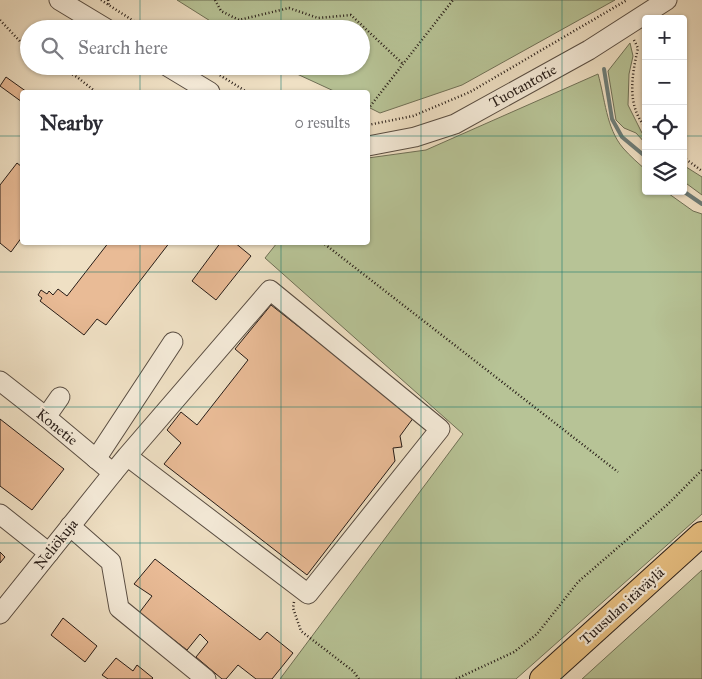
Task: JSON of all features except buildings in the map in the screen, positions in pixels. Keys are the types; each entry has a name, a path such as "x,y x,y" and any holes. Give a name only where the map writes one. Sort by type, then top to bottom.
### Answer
{"main road":[{"name":"Tuusulan itäväylä","path":"542,679 702,534"}],"street":[{"path":"59,0 92,20"},
{"name":"Tuotantotie","path":"370,146 416,137 455,124 589,50 667,0"},
{"path":"182,75 207,90"},
{"name":"Neliökuja","path":"0,614 113,473 270,290 440,429 308,594 297,586"},
{"path":"96,459 173,342"},
{"name":"Konetie","path":"1,384 46,417 113,473"},
{"path":"46,417 60,397"},
{"path":"128,456 297,586"},
{"path":"0,514 49,552"},
{"path":"70,526 111,562 119,608 206,679"}],"path":[{"path":"101,0 132,20"},
{"path":"108,0 109,5"},
{"path":"215,0 221,11 239,20 289,8 318,18 351,15 356,20"},
{"path":"370,106 453,0"},
{"path":"370,125 413,116 470,92 627,0"},
{"path":"0,20 20,41"},
{"path":"626,27 638,48 631,90 634,106 642,123"},
{"path":"370,33 403,64"},
{"path":"73,75 93,90"},
{"path":"220,75 244,90"},
{"path":"687,161 702,171"},
{"path":"326,245 618,472"},
{"path":"456,679 477,671 514,652 537,634 578,582 667,505 702,470"},
{"path":"297,586 293,608 301,631 353,671 359,679"}],"green space":[{"path":"177,0 615,0 462,85 380,113 370,108 370,90 332,90 299,75 370,75 370,20 209,20"},
{"path":"630,43 633,56 629,74 628,105 642,133 642,140 636,133 624,128 616,120 608,71"},
{"path":"598,74 609,122 617,140 642,167 642,195 671,195 693,211 702,214 702,514 516,679 280,679 463,434 265,258 275,245 370,245 370,158 426,150"},
{"path":"687,168 702,177 702,195 687,184"},
{"path":"702,570 702,679 582,679"}],"waterway":[{"path":"604,69 612,119 622,137 642,154"},
{"path":"687,194 702,204"}]}
